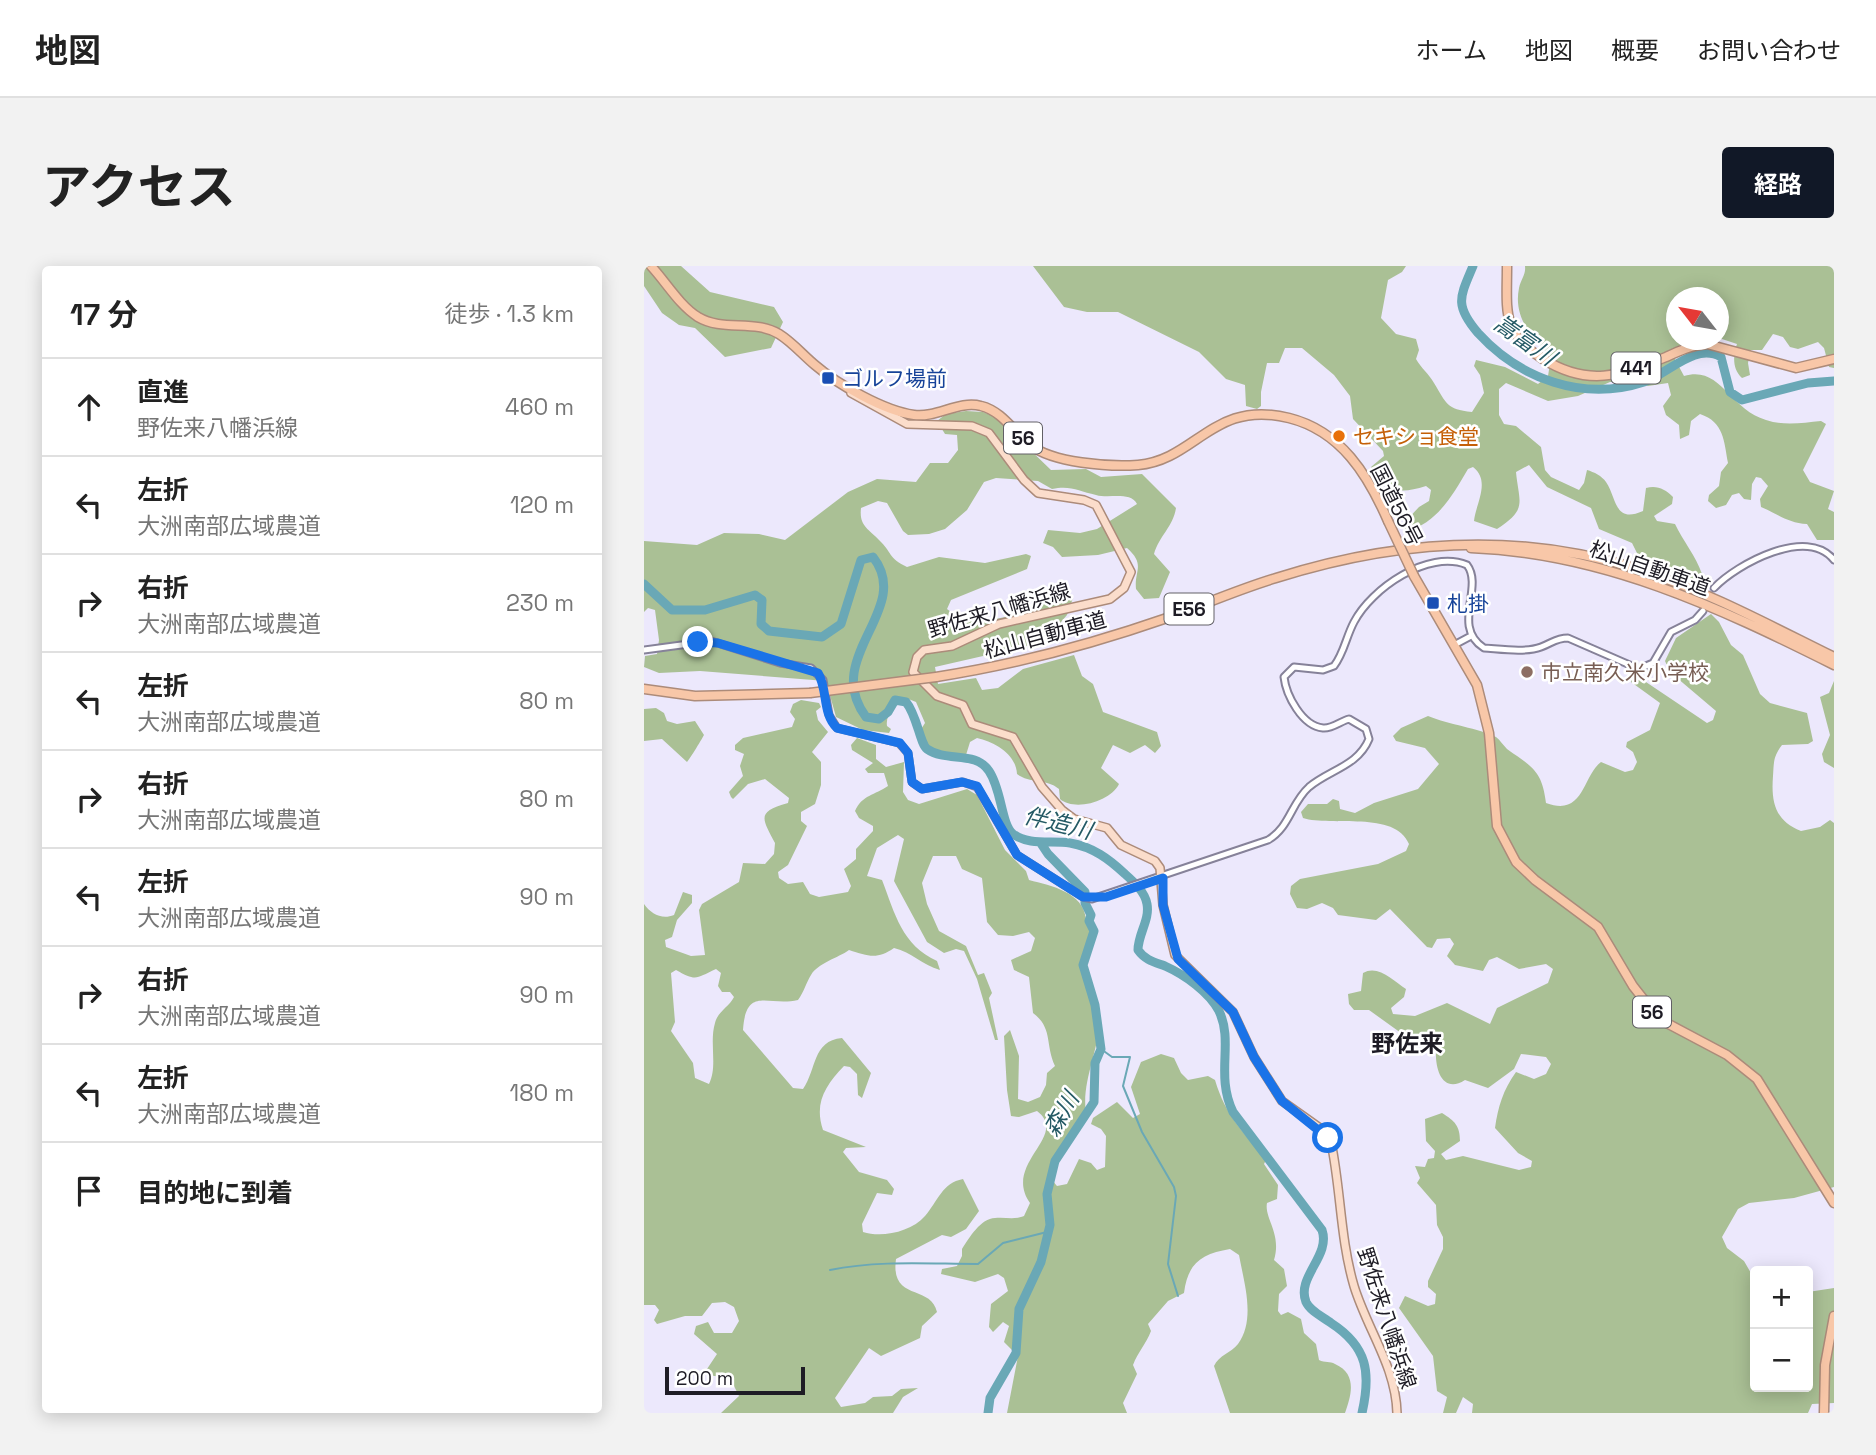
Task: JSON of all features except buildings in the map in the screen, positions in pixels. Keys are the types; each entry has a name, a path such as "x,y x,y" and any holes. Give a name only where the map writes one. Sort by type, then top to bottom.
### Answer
{"highway":[{"name":"国道56号","path":"651,266 695,315 719,325 768,329 848,388 914,415 981,405 1003,418 1042,453 1060,459 1115,464 1155,463 1203,432 1241,417 1265,415 1287,418 1328,435 1352,457 1367,478 1414,576 1456,644 1477,685 1489,733 1489,758 1497,826 1516,862 1535,880 1598,927 1633,986 1659,1019 1727,1055 1756,1079 1834,1203"},
{"name":"441","path":"1507,266 1507,314 1516,338 1531,352 1573,375 1600,377 1641,367 1696,345 1707,344 1796,368 1834,359"},
{"name":"松山自動車道","path":"644,689 695,696 810,693 936,677 1032,658 1113,636 1313,567 1443,547 1498,543 1574,553 1615,562 1706,596 1834,657"},
{"name":"松山自動車道","path":"1443,547 1549,557 1613,570 1712,607 1834,665"},
{"path":"1824,1413 1825,1365 1834,1316"}],"main road":[{"name":"野佐来八幡浜線","path":"848,388 868,405 907,424 981,429 998,442 1031,488 1048,496 1090,502 1102,511 1131,572 1119,593 1110,599 999,624 952,646 924,650 917,657 913,672 937,696 963,705 972,724 1013,737 1042,787 1062,810 1074,819 1107,828 1121,845 1154,861 1163,878 1165,915 1178,959 1233,1012 1254,1057 1282,1101 1320,1128 1331,1142 1346,1253 1354,1287 1392,1380 1397,1413"}],"street":[{"path":"1714,588 1746,561 1804,546 1819,548 1834,560"},
{"path":"644,650 711,641 780,663 811,668 823,680 832,723 843,731 900,743 908,753 912,782 917,787 930,789 962,782 977,786 1017,855 1083,897 1106,897 1276,835 1310,786 1362,753 1369,739 1366,729 1349,719 1330,727 1315,725 1287,695 1284,677 1294,667 1323,670 1334,666 1354,621 1387,584 1431,564 1467,565 1472,577 1469,601 1471,636 1484,648 1528,650 1558,638 1568,638 1639,668 1653,663 1671,632 1695,620 1703,611"},
{"path":"1456,644 1471,636"}],"green space":[{"path":"644,266 681,266 710,292 774,307 783,322 771,348 725,357 695,328 679,325 662,313 644,286"},
{"path":"1033,266 1406,266 1402,272 1388,280 1381,318 1396,334 1416,339 1419,350 1416,359 1448,404 1472,412 1484,393 1480,375 1474,366 1476,360 1505,367 1538,384 1548,376 1551,357 1531,334 1519,309 1519,288 1525,266 1834,266 1834,368 1829,367 1824,348 1818,342 1798,349 1790,347 1783,337 1773,334 1762,350 1751,350 1748,363 1750,375 1742,378 1734,362 1737,344 1729,341 1729,287 1666,287 1666,350 1670,350 1684,376 1697,374 1707,377 1753,414 1780,423 1821,421 1826,424 1803,470 1810,482 1834,491 1828,509 1834,512 1834,540 1817,540 1807,524 1789,520 1761,507 1760,499 1768,486 1761,478 1756,477 1752,484 1751,500 1744,499 1739,493 1732,495 1726,505 1716,508 1708,501 1709,495 1719,486 1721,472 1728,463 1724,440 1718,427 1700,414 1691,421 1689,435 1680,439 1679,425 1666,415 1663,406 1671,395 1668,383 1648,386 1630,381 1610,382 1578,396 1548,401 1506,383 1499,389 1499,415 1504,424 1516,426 1541,447 1545,470 1551,477 1579,490 1587,470 1595,473 1610,488 1621,512 1634,514 1643,511 1646,488 1657,487 1670,494 1673,497 1672,504 1654,516 1657,521 1675,524 1702,574 1694,583 1652,565 1638,555 1632,543 1599,529 1591,508 1547,487 1529,465 1516,472 1519,498 1517,510 1497,529 1474,521 1482,485 1473,467 1468,469 1450,498 1435,515 1417,528 1406,532 1402,525 1419,507 1429,501 1431,490 1426,486 1407,490 1394,489 1382,481 1371,467 1384,456 1383,451 1353,419 1350,396 1334,375 1302,348 1285,348 1279,363 1267,363 1261,406 1257,409 1246,406 1245,385 1226,379 1199,352 1118,312 1087,312 1064,307"},
{"path":"983,412 997,418 1051,470 1086,469 1101,477 1142,474 1176,508 1154,554 1170,572 1159,598 1144,599 1136,589 1138,563 1127,548 1098,555 1062,557 1053,547 1043,543 1048,530 1080,533 1097,529 1137,504 1129,498 1101,496 1069,488 1052,489 1038,481 996,478 984,482 967,510 945,529 929,534 908,535 887,503 878,501 861,508 861,519 865,526 893,558 907,567 939,557 985,563 1026,554 1031,556 1027,569 951,600 947,609 960,617 990,620 1023,612 1067,594 1073,598 1067,615 1044,642 935,667 938,684 976,678 982,690 998,688 1023,669 1074,655 1082,676 1093,684 1103,712 1157,732 1161,746 1155,753 1145,745 1130,753 1113,745 1101,768 1119,784 1101,800 1074,805 1067,803 1060,799 1059,789 1049,783 1027,779 1017,774 1009,755 984,740 977,738 970,742 966,755 953,755 923,745 918,741 918,734 925,723 916,702 906,698 890,713 887,722 891,729 889,733 863,730 836,717 826,681 700,671 659,673 644,667 645,656 657,654 659,640 655,610 648,608 644,612 644,541 697,545 724,533 759,534 785,540 848,492 877,479 916,482 930,463 948,463 958,450 957,435 945,434 937,421 946,414"},
{"path":"1711,614 1719,622 1731,645 1743,655 1760,694 1770,703 1807,713 1813,741 1808,744 1782,745 1774,760 1774,802 1776,810 1785,822 1801,831 1820,827 1830,820 1834,823 1834,1187 1794,1198 1749,1203 1738,1209 1722,1237 1727,1248 1744,1261 1750,1271 1750,1392 1813,1392 1813,1291 1834,1288 1834,1403 1812,1404 1808,1413 1472,1413 1473,1404 1463,1397 1456,1413 1443,1413 1447,1397 1437,1391 1433,1356 1399,1308 1405,1296 1428,1306 1435,1304 1436,1294 1428,1287 1428,1281 1443,1249 1443,1237 1437,1225 1436,1205 1417,1183 1420,1178 1415,1166 1425,1167 1428,1159 1434,1158 1435,1151 1426,1141 1425,1119 1442,1113 1458,1128 1460,1141 1441,1154 1446,1160 1463,1156 1519,1170 1531,1167 1532,1161 1518,1153 1495,1128 1496,1120 1504,1092 1516,1072 1534,1079 1546,1074 1551,1064 1546,1057 1521,1054 1514,1069 1488,1088 1465,1080 1451,1084 1442,1078 1439,1072 1436,1051 1401,1033 1369,1010 1354,1010 1349,1004 1348,994 1361,991 1363,973 1380,972 1406,989 1404,997 1391,1008 1393,1014 1415,1016 1447,1003 1490,1024 1497,1008 1548,983 1553,969 1546,964 1519,969 1497,957 1489,960 1483,971 1455,965 1447,956 1454,944 1450,938 1437,939 1432,948 1427,947 1390,909 1376,920 1338,915 1333,908 1322,903 1307,909 1297,908 1290,894 1291,886 1300,879 1378,864 1406,851 1409,844 1402,833 1377,823 1315,820 1303,818 1301,812 1308,804 1327,804 1333,799 1339,801 1340,809 1355,813 1374,803 1418,789 1439,764 1425,748 1396,741 1393,736 1401,728 1428,716 1496,737 1534,770 1542,783 1546,803 1568,805 1581,793 1601,762 1625,772 1633,770 1637,762 1633,752 1626,747 1627,742 1650,730 1660,703 1631,682 1632,678 1637,676 1707,723 1713,720 1716,711 1670,672 1665,661 1676,638"},
{"path":"1834,681 1834,768 1824,762 1822,754 1830,735 1820,697 1829,693"},
{"path":"801,700 819,703 821,707 816,711 818,720 828,732 812,752 821,762 821,785 815,804 801,812 801,821 807,826 788,865 778,872 779,878 788,884 803,882 810,894 819,897 848,892 851,886 844,869 856,859 856,849 873,831 873,826 859,818 855,811 865,798 888,786 884,773 868,773 865,769 873,763 852,750 851,745 857,738 876,745 876,759 886,767 904,762 903,792 908,800 919,804 967,789 977,795 1005,850 1026,871 1029,880 1073,896 1084,910 1090,930 1082,965 1099,1021 1086,1093 1087,1117 1053,1158 1051,1177 1057,1186 1067,1184 1079,1159 1091,1163 1097,1170 1105,1167 1106,1136 1101,1129 1091,1124 1093,1118 1117,1102 1133,1118 1140,1114 1131,1087 1141,1062 1161,1054 1174,1058 1181,1073 1188,1080 1208,1076 1215,1080 1230,1114 1266,1160 1264,1164 1278,1185 1277,1199 1267,1203 1267,1209 1275,1234 1274,1260 1284,1269 1287,1286 1279,1294 1278,1311 1281,1315 1288,1312 1301,1319 1304,1333 1316,1344 1319,1360 1333,1363 1347,1373 1351,1393 1345,1413 1230,1413 1214,1366 1238,1344 1248,1312 1239,1255 1230,1249 1198,1261 1189,1274 1184,1293 1168,1301 1148,1324 1151,1331 1133,1365 1137,1374 1123,1403 1127,1413 1007,1413 1018,1356 1004,1342 1009,1326 1003,1322 993,1332 989,1327 991,1304 1008,1291 1004,1278 998,1274 975,1282 941,1274 942,1269 957,1266 962,1249 985,1221 1024,1216 1030,1203 1024,1189 1024,1175 1042,1141 1046,1130 1045,1120 1037,1111 1019,1117 1011,1116 1004,1036 1010,1030 1019,1056 1018,1099 1028,1102 1040,1097 1046,1085 1047,1073 1055,1066 1046,1031 1033,1013 1029,977 1014,970 1011,960 1031,951 1035,938 1029,932 1013,936 998,935 987,922 982,878 962,869 956,856 933,856 922,883 927,904 939,931 966,946 978,975 984,973 992,993 989,998 998,1040 995,1040 977,979 964,951 956,949 944,953 927,942 894,881 904,839 898,835 877,848 867,876 882,880 901,927 915,946 937,961 940,970 894,948 872,956 849,950 814,971 798,1000 754,1003 745,1016 743,1030 793,1088 803,1089 816,1057 825,1044 842,1038 871,1073 862,1098 858,1095 857,1074 850,1067 844,1066 823,1095 820,1111 823,1130 866,1147 846,1148 843,1152 859,1172 887,1180 894,1189 892,1195 877,1193 862,1224 863,1232 887,1234 912,1226 925,1216 950,1184 963,1179 979,1211 966,1229 951,1237 942,1235 896,1259 899,1281 927,1298 937,1312 922,1326 920,1338 881,1356 869,1348 835,1398 841,1407 865,1403 873,1397 892,1396 901,1389 918,1388 903,1397 893,1413 721,1413 739,1396 730,1378 707,1375 707,1369 717,1354 694,1334 696,1326 708,1322 714,1333 732,1333 739,1321 734,1307 725,1302 712,1303 702,1316 685,1316 657,1324 654,1320 659,1310 655,1305 644,1305 644,904 650,911 665,917 674,915 683,892 692,895 692,903 677,920 672,937 665,940 666,947 691,956 705,955 699,910 702,904 739,882 743,863 765,864 774,854 775,843 765,822 766,813 788,803 789,798 765,779 748,784 733,799 729,792 743,776 740,766 744,754 735,750 735,745 743,738 792,727 795,719 790,712 793,704","holes":["716,969 721,973 718,986 722,992 730,992 734,997 715,1023 713,1070 709,1084 695,1078 693,1063 671,1031 675,1022 671,973 676,970 696,977"]},
{"path":"656,708 664,713 667,721 677,724 695,721 704,735 687,762 662,739 644,741 644,709"}],"waterway":[{"name":"嵩富川","path":"1473,266 1462,301 1462,308 1470,323 1513,363 1554,382 1598,389 1621,388 1644,382 1701,353 1721,357 1730,392 1742,400 1808,383 1834,381"},
{"name":"伴造川","path":"644,584 672,610 705,610 755,595 762,600 761,624 769,631 822,637 841,624 861,560 873,557 883,576 883,596 859,654 854,674 855,695 866,717 879,719 888,712 895,700 906,702 927,749 976,761 989,771 997,787 1006,823 1013,834 1026,840 1070,843 1093,851 1107,859 1142,891 1147,910 1138,950 1147,958 1188,979 1215,1004 1223,1023 1225,1085 1233,1112 1322,1230 1322,1249 1309,1275 1304,1293 1308,1305 1343,1332 1359,1351 1366,1373 1362,1413"},
{"name":"森川","path":"988,1413 990,1398 1016,1353 1019,1309 1041,1262 1050,1225 1047,1194 1055,1161 1094,1102 1095,1063 1101,1049 1095,1005 1083,965 1094,931 1089,921 1091,915 1085,903 1085,892 1040,842"},
{"path":"1101,1049 1112,1057 1130,1057 1123,1086 1142,1132 1174,1187 1176,1196 1168,1264 1178,1296"},
{"path":"830,1270 885,1264 978,1264 1003,1243 1047,1232"}],"place":[{"name":"ゴルフ場前","path":"828,378"},
{"name":"セキショ食堂","path":"1339,436"},
{"name":"札掛","path":"1433,603"},
{"name":"市立南久米小学校","path":"1527,672"}],"district":[{"name":"野佐来","path":"1407,1043"}],"route":[{"path":"698,642 711,641 780,663 811,668 823,680 829,716 837,728 900,743 908,753 910,777 917,787 930,789 955,782 977,786 1017,855 1083,897 1092,900 1106,897 1163,878 1161,895 1173,950 1178,959 1220,996 1233,1012 1254,1057 1282,1101 1292,1111 1325,1132 1328,1138"}]}
